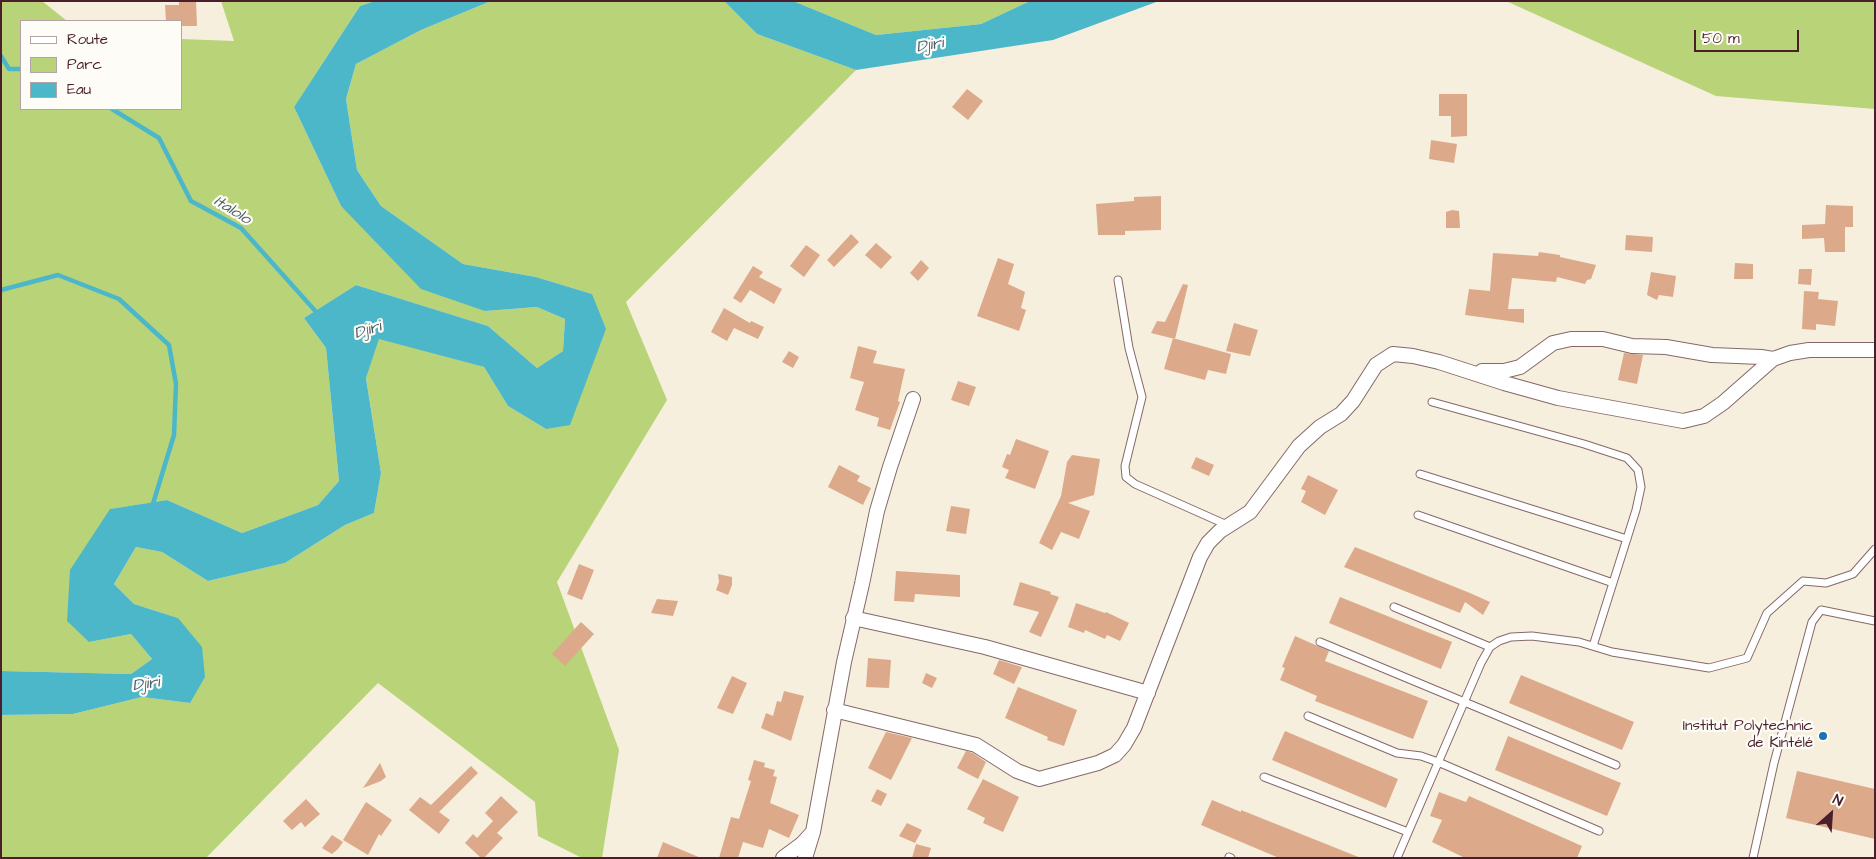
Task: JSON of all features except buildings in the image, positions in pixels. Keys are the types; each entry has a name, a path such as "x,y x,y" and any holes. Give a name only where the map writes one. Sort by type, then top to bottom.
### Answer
{"street":[{"path":"1469,370 1504,372 1520,367 1553,343 1571,339 1603,339 1637,346 1666,347 1712,354 1761,356 1773,359"},
{"path":"834,710 976,745 1017,771 1039,779 1098,763 1115,755 1124,745 1134,728 1200,557 1208,543 1220,531 1250,512 1299,446 1320,427 1341,414 1353,401 1376,365 1393,354 1413,356 1469,370 1504,383 1558,398 1683,420 1704,416 1723,403 1773,359 1790,353 1809,350 1875,350"},
{"path":"805,858 813,832 834,710 877,512 890,466 913,399"},
{"path":"853,618 985,647 1148,693"},
{"path":"783,858 802,844 813,832"}],"lane":[{"path":"1118,280 1129,348 1142,397 1125,466 1126,477 1135,484 1228,526"},
{"path":"1432,402 1584,444 1627,458 1638,470 1641,487 1627,539 1593,646"},
{"path":"1420,474 1627,539"},
{"path":"1418,515 1613,583"},
{"path":"1397,858 1481,663 1490,647 1498,641 1511,637 1532,636 1572,641 1612,652 1709,668 1747,658 1767,613 1803,581 1826,583 1853,574 1875,549"},
{"path":"1394,606 1490,647"},
{"path":"1753,858 1774,763 1812,622 1821,610 1875,621"},
{"path":"1320,642 1616,765"},
{"path":"1308,716 1397,753 1422,756 1438,762 1599,831"},
{"path":"1264,777 1408,832"}],"green space":[{"path":"1,1 42,1 66,20 20,20 20,110 182,110 182,39 234,41 221,1 375,1 360,6 294,107 341,206 485,311 537,307 565,319 563,351 537,368 488,326 356,285 304,318 326,348 339,481 318,505 242,533 167,500 111,509 89,642 131,634 152,659 131,674 1,671"},
{"path":"491,1 724,1 757,34 856,70 626,302 667,400 557,582 619,750 602,858 582,858 538,836 535,802 378,683 206,858 1,858 1,715 73,714 142,697 190,703 178,618 134,604 114,584 136,547 162,552 208,581 285,563 345,525 374,513 381,473 366,377 379,338 484,367 508,406 546,429 592,294 536,277 463,264 381,206 357,170 346,99 356,64 421,30"},
{"path":"793,1 1030,1 981,24 876,35"},
{"path":"1506,1 1875,1 1875,109 1716,96"}],"water":[{"name":"Djiri","path":"375,1 491,1 421,30 356,64 346,99 357,170 381,206 463,264 536,277 592,294 606,329 570,425 546,429 508,406 484,367 379,339 366,378 381,473 374,513 345,525 285,563 208,581 162,552 136,547 114,584 134,604 178,618 202,647 205,677 190,703 142,697 73,714 1,715 1,671 131,674 152,659 131,634 89,642 67,621 70,570 110,509 167,500 242,533 318,505 339,481 326,348 304,318 356,285 488,326 537,368 563,351 565,319 537,307 485,311 421,289 341,206 294,107 360,6"},
{"name":"Djiri","path":"724,1 793,1 876,35 981,24 1030,1 1159,1 1053,40 856,70 757,34"}],"waterway":[{"name":"Italolo","path":"1,56 9,69 20,69"},
{"name":"Italolo","path":"114,110 159,138 191,201 241,228 318,314"},
{"path":"1,290 58,275 119,299 169,345 176,384 174,435 152,507"}],"place":[{"name":"Institut Polytechnic de Kintélé","path":"1823,736"}]}
